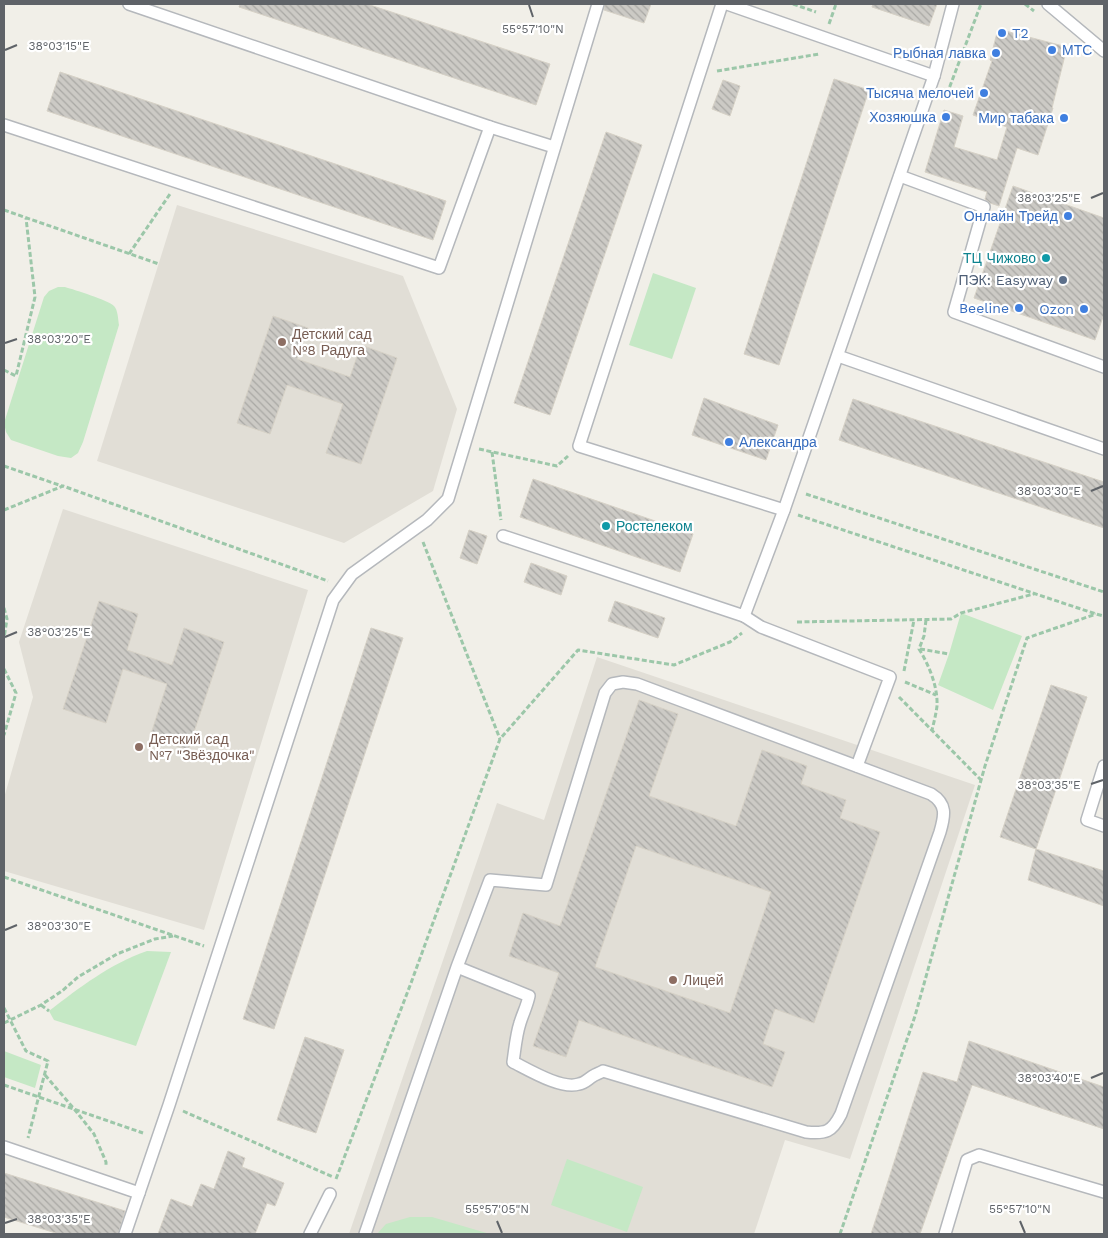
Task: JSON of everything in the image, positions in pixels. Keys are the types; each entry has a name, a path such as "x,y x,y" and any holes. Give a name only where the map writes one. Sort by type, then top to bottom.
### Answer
{"lane":[{"path":"129,4 554,147"},
{"path":"125,1234 333,600 352,574 427,520 448,499 598,4"},
{"path":"722,4 579,446 784,510"},
{"path":"727,4 934,76"},
{"path":"744,616 784,510 934,76 952,4"},
{"path":"1048,4 1104,50"},
{"path":"4,125 440,268 490,127"},
{"path":"900,176 984,207 954,312 1104,367"},
{"path":"838,356 1104,449"},
{"path":"503,536 744,616 761,627 890,677 857,766"},
{"path":"365,1234 457,967 490,880 546,885 605,693 612,684 623,682 637,684 931,794 938,798 944,810 943,820 841,1114 833,1128 817,1133 806,1132 604,1071 578,1085 544,1078 513,1062 520,1022 527,1008 529,996 457,967"},
{"path":"1104,766 1087,820 1104,826"},
{"path":"4,1147 139,1192"},
{"path":"945,1234 967,1160 979,1155 1104,1192"},
{"path":"310,1234 330,1194"}],"path":[{"path":"793,4 816,12"},
{"path":"699,74 825,53"},
{"path":"129,254 178,182"},
{"path":"4,210 159,264"},
{"path":"4,370 16,376 36,297 26,218"},
{"path":"464,446 557,466 579,446"},
{"path":"492,452 503,536"},
{"path":"4,466 343,586"},
{"path":"4,510 63,486"},
{"path":"800,492 1104,592"},
{"path":"784,510 1104,616"},
{"path":"417,527 500,739"},
{"path":"795,622 951,620 961,613 1035,594"},
{"path":"4,608 7,619 4,638"},
{"path":"1022,636 1027,638 1096,614"},
{"path":"904,672 914,620"},
{"path":"926,620 920,649 932,676 936,696 937,706 932,731"},
{"path":"840,1234 915,1016 981,780 1027,638"},
{"path":"920,649 949,654"},
{"path":"4,669 16,693 4,735"},
{"path":"902,680 936,696"},
{"path":"898,696 981,780"},
{"path":"4,877 219,951"},
{"path":"4,1023 41,1005 62,991 78,977 117,954 156,939 175,936"},
{"path":"41,1005 49,1011"},
{"path":"4,1008 26,1051 48,1062 23,1154"},
{"path":"45,1074 94,1134 106,1162 106,1182"},
{"path":"4,1085 158,1138"},
{"path":"168,1105 336,1178"}],"shaded area":[{"name":"Детский сад №8 Радуга","path":"177,205 403,276 457,409 433,491 344,543 97,461"},
{"name":"Детский сад №7 \"Звёздочка\"","path":"63,509 308,590 204,930 4,871 4,798 33,697 19,642"},
{"name":"Лицей","path":"597,657 975,785 850,1159 785,1140 754,1234 349,1234 497,803 544,820"}],"green space":[{"path":"653,273 696,288 672,359 629,345"},
{"path":"58,287 76,290 111,304 118,315 119,325 83,442 78,453 71,458 58,456 11,440 6,432 4,423 44,297 49,291"},
{"path":"961,613 1022,636 993,710 938,685"},
{"path":"147,951 171,952 136,1046 54,1020 49,1011 72,993 120,962"},
{"path":"4,1051 41,1065 35,1088 4,1077"},
{"path":"567,1159 643,1187 627,1232 551,1205"},
{"path":"410,1217 432,1217 490,1234 377,1234 386,1224"}],"building":[{"path":"240,4 367,4 550,64 536,105 239,7"},
{"path":"605,4 651,4 644,23 604,10"},
{"path":"873,4 937,4 929,26 872,7"},
{"path":"998,29 1067,47 1053,108 1038,155 1017,148 999,206 985,199 987,192 925,172 944,110 963,116 954,147 997,160 1007,127 973,115 992,61 990,60"},
{"path":"60,72 446,201 433,240 47,111"},
{"path":"834,79 869,90 779,365 744,354"},
{"path":"723,80 740,86 730,116 712,109"},
{"path":"606,132 642,145 550,415 514,403"},
{"name":"ТЦ Чижово","path":"1013,186 1104,218 1104,314 1095,340 974,298"},
{"path":"273,316 308,328 297,359 350,377 361,345 397,358 361,464 326,453 343,404 287,385 270,434 237,423"},
{"path":"704,398 778,425 766,460 692,435"},
{"path":"853,399 1104,482 1104,528 839,440"},
{"name":"Ростелеком","path":"533,479 693,534 680,572 520,517"},
{"path":"469,530 487,536 477,564 460,558"},
{"path":"531,563 567,576 561,595 524,582"},
{"path":"99,601 138,614 127,650 172,665 184,628 224,642 188,750 150,737 167,684 123,669 106,723 63,709"},
{"path":"615,601 665,618 658,638 608,621"},
{"path":"371,628 403,638 274,1029 243,1019"},
{"path":"1051,685 1087,697 1036,849 1000,837"},
{"path":"639,700 678,714 649,796 736,826 762,750 807,766 801,784 846,800 840,818 880,832 814,1023 775,1009 763,1044 785,1052 772,1087 579,1020 566,1057 533,1046 559,973 509,956 523,913 560,926","holes":["636,846 771,892 730,1013 595,967"]},
{"path":"1036,849 1104,871 1104,906 1028,880"},
{"path":"305,1037 344,1050 316,1133 277,1120"},
{"path":"969,1041 1104,1087 1104,1129 972,1085 920,1234 871,1234 923,1072 957,1082"},
{"path":"228,1151 245,1158 242,1167 284,1183 275,1206 267,1203 255,1234 158,1234 171,1199 192,1207 201,1184 214,1189"},
{"path":"4,1173 125,1211 118,1234 59,1234 4,1217"}],"place":[{"name":"T2","path":"1002,33"},
{"name":"МТС","path":"1052,50"},
{"name":"Рыбная лавка","path":"996,53"},
{"name":"Тысяча мелочей","path":"984,93"},
{"name":"Хозяюшка","path":"946,117"},
{"name":"Мир табака","path":"1064,118"},
{"name":"Онлайн Трейд","path":"1068,216"},
{"name":"ТЦ Чижово","path":"1046,258"},
{"name":"ПЭК: Easyway","path":"1063,280"},
{"name":"Beeline","path":"1019,308"},
{"name":"Ozon","path":"1084,309"},
{"name":"Детский сад №8 Радуга","path":"282,342"},
{"name":"Александра","path":"729,442"},
{"name":"Ростелеком","path":"606,526"},
{"name":"Детский сад №7 \"Звёздочка\"","path":"139,747"},
{"name":"Лицей","path":"673,980"}]}
